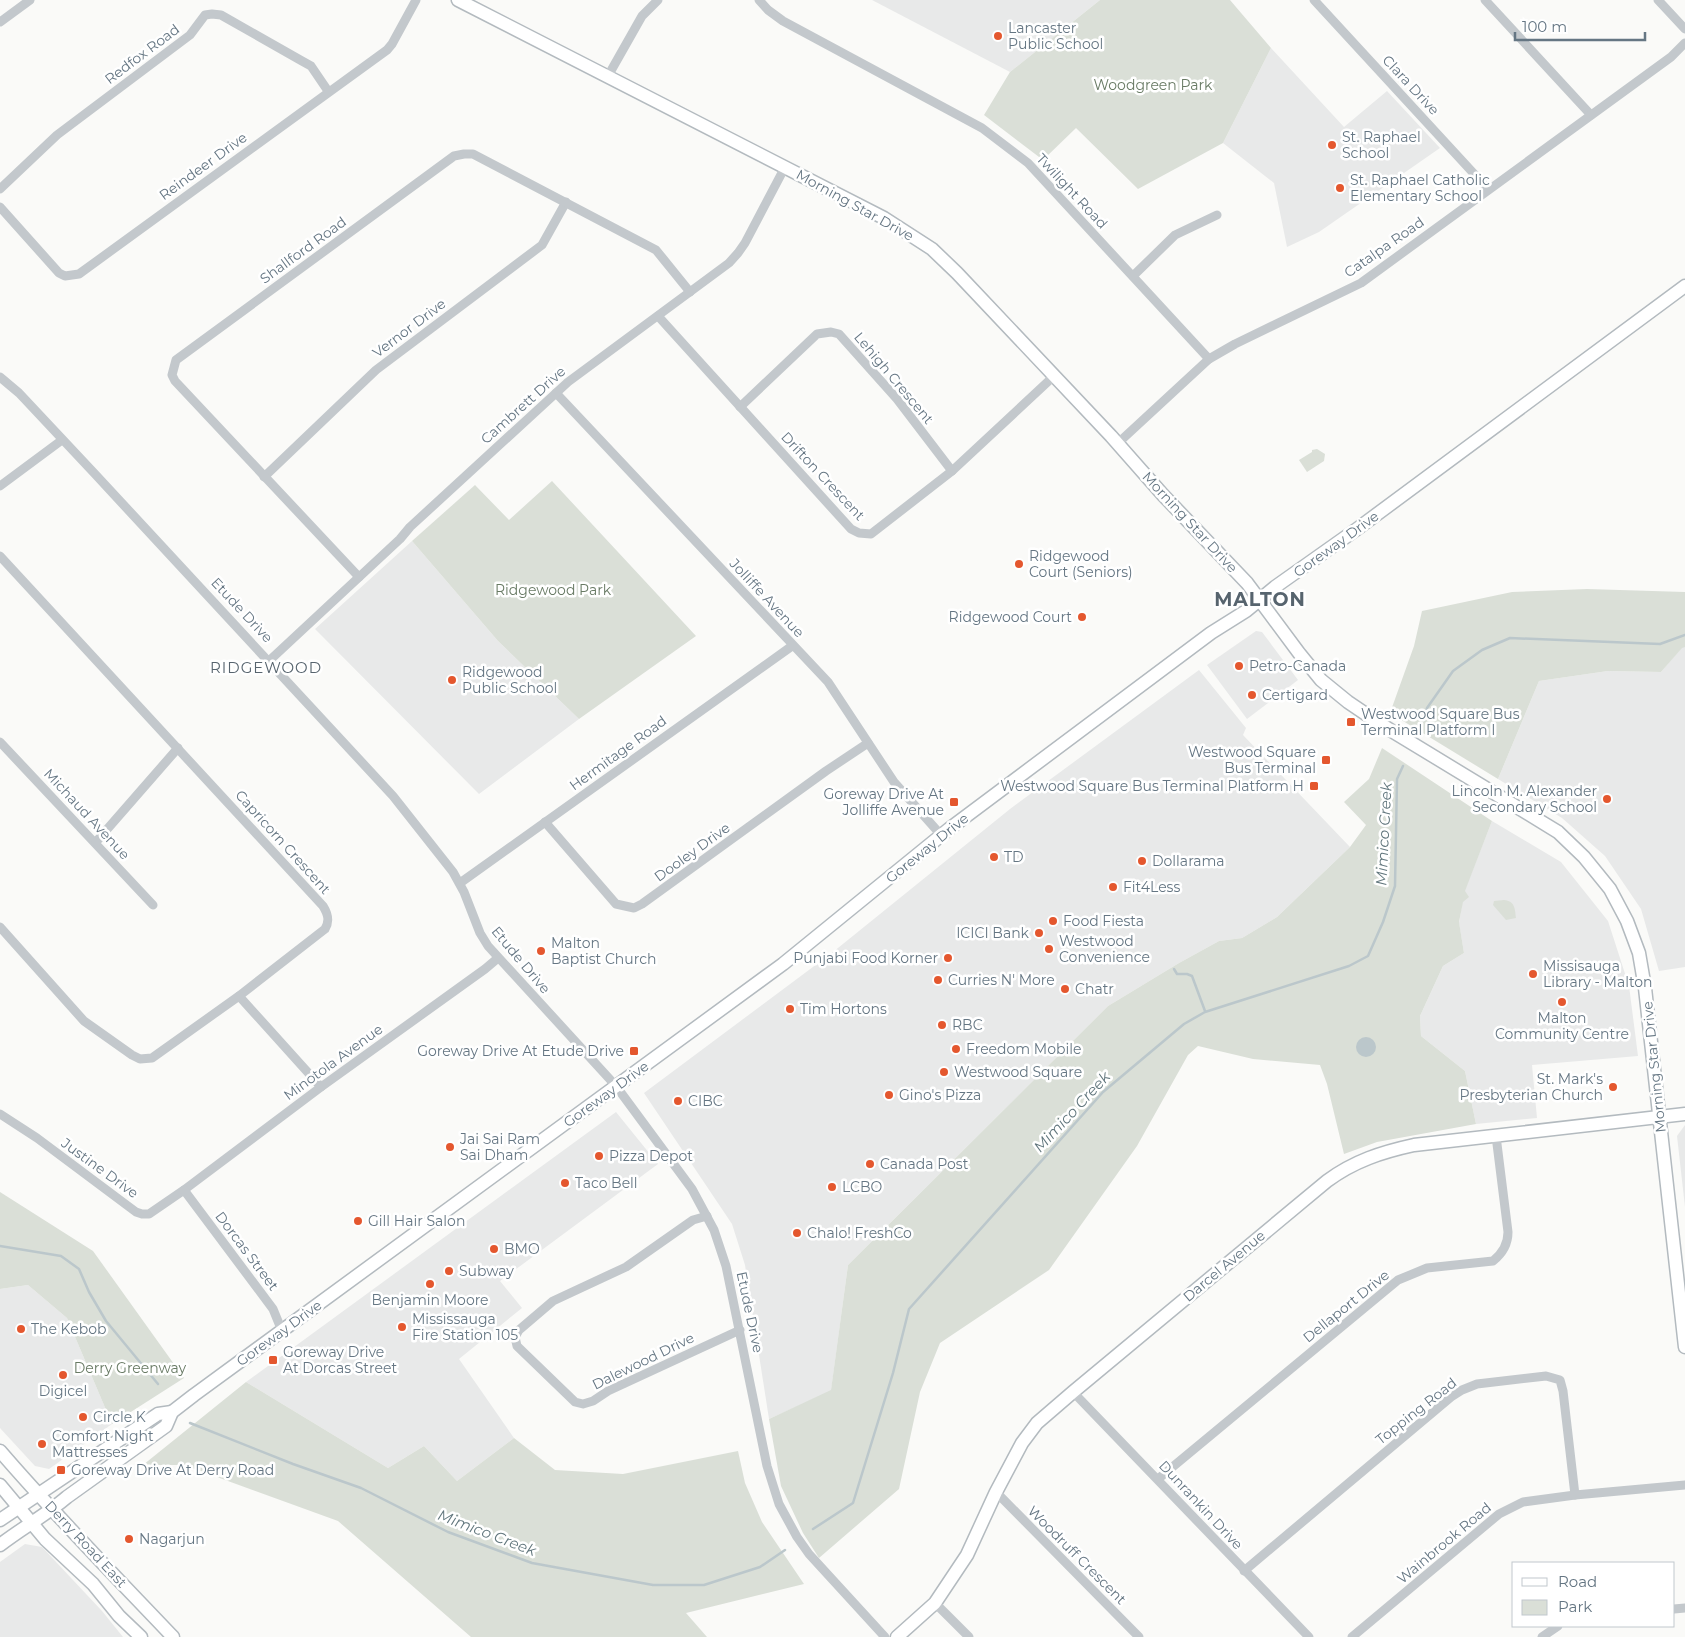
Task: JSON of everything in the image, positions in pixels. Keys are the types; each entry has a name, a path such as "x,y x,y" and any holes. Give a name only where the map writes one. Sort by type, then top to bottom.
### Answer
{"street":[{"path":"0,22 30,0"},
{"name":"Reindeer Drive","path":"0,207 59,273 65,276 78,274 387,50 416,0"},
{"name":"Morning Star Drive","path":"458,0 884,218 932,249 958,273 1163,495 1220,553 1260,599 1313,672 1348,702 1558,832 1595,870 1610,889 1627,921 1639,954 1645,988 1685,1347"},
{"path":"608,76 638,23 658,0"},
{"name":"Twilight Road","path":"759,0 783,22 982,128 1030,165 1209,360"},
{"name":"Clara Drive","path":"1314,0 1488,189"},
{"path":"1485,0 1591,116"},
{"path":"1658,0 1685,29"},
{"name":"Redfox Road","path":"0,189 57,135 190,35 205,15 221,15 311,66 328,91"},
{"name":"Catalpa Road","path":"1117,444 1209,360 1235,344 1361,283 1672,57 1685,43"},
{"name":"Shallford Road","path":"359,577 176,381 172,375 176,360 454,156 473,154 656,250 690,292"},
{"name":"Cambrett Drive","path":"270,660 417,520 582,370 730,262 738,253 785,168"},
{"name":"Vernor Drive","path":"264,476 376,370 542,245 566,202"},
{"path":"1133,276 1175,235 1217,215"},
{"name":"Goreway Drive","path":"0,1545 166,1426 172,1412 194,1395 803,948 941,835 1211,633 1246,611 1685,286"},
{"name":"Drifton Crescent","path":"658,316 852,529 859,533 871,534 952,471 1054,376"},
{"name":"Lehigh Crescent","path":"740,407 818,334 831,332 839,334 897,399 952,471"},
{"name":"Etude Drive","path":"0,377 19,394 270,660 394,796 453,872 460,883 480,933 498,958 616,1086 692,1189 707,1216 724,1257 767,1466 787,1520 809,1554 885,1637"},
{"name":"Jolliffe Avenue","path":"556,393 792,646 828,682 894,782 941,835"},
{"path":"0,486 62,440"},
{"name":"Capricorn Crescent","path":"0,556 323,906 328,915 328,924 325,929 239,996 152,1058 140,1059 84,1021 0,927"},
{"name":"Hermitage Road","path":"460,883 792,646"},
{"name":"Michaud Avenue","path":"0,742 96,842 152,905"},
{"name":"Dooley Drive","path":"545,822 616,904 634,908 666,888 826,771 868,743"},
{"path":"96,842 178,748"},
{"name":"Minotola Avenue","path":"184,1190 498,958"},
{"path":"239,996 321,1087"},
{"name":"Justine Drive","path":"0,1114 37,1138 136,1212 142,1214 154,1212 184,1190"},
{"name":"Darcel Avenue","path":"897,1637 935,1603 978,1534 996,1492 1022,1443 1038,1423 1343,1169 1384,1151 1414,1145 1685,1114"},
{"name":"Dellaport Drive","path":"1158,1479 1398,1280 1427,1268 1493,1261 1499,1257 1508,1241 1508,1232 1496,1136"},
{"name":"Dorcas Street","path":"184,1190 273,1310 282,1331"},
{"name":"Dalewood Drive","path":"707,1216 693,1220 626,1267 553,1301 519,1330 515,1336 517,1346 546,1372 568,1397 575,1402 583,1404 593,1401 608,1391 740,1330"},
{"name":"Topping Road","path":"1244,1571 1451,1397 1477,1384 1546,1376 1560,1380 1563,1391 1575,1495"},
{"name":"Dunrankin Drive","path":"1073,1392 1309,1637"},
{"name":"Goreway Drive","path":"0,1520 158,1414 172,1412"},
{"name":"Derry Road East","path":"0,1451 173,1637"},
{"name":"Derry Road East","path":"0,1485 20,1506 45,1539 93,1584 119,1616 140,1637"},
{"name":"Wainbrook Road","path":"1352,1637 1499,1514 1523,1502 1575,1495 1685,1485"},
{"name":"Woodruff Crescent","path":"996,1492 1139,1637"},
{"path":"935,1603 969,1637"},
{"path":"1542,1637 1557,1627"}],"shaded area":[{"name":"Lancaster Public School","path":"872,0 1100,0 1010,72"},
{"name":"St. Raphael School","path":"1271,48 1344,127 1387,91 1440,148 1319,232 1287,247 1274,183 1223,143"},
{"name":"Ridgewood Public School","path":"412,541 498,641 579,719 479,794 315,629"},
{"path":"1256,631 1262,632 1298,680 1247,719 1207,665"},
{"name":"Lincoln M. Alexander Secondary School","path":"1682,647 1685,647 1685,967 1659,971 1641,909 1605,856 1562,818 1498,779 1539,681 1608,671 1661,672"},
{"path":"1199,670 1246,728 1243,735 1350,847 1277,917 1242,938 1219,941 1108,1006 848,1265 831,1391 769,1419 745,1265 732,1224 644,1093 833,952 1010,809"},
{"path":"1492,821 1561,862 1608,921 1629,986 1638,1056 1532,1065 1537,1118 1476,1124 1465,1071 1421,1036 1420,1016 1443,966 1464,953 1459,923 1464,892"},
{"path":"1366,1037 1373,1040 1376,1047 1373,1054 1366,1057 1359,1054 1356,1047 1359,1040"},
{"path":"616,1112 658,1164 500,1281 522,1308 459,1359 514,1438 457,1481 424,1446 388,1468 246,1382"},
{"path":"1685,1125 1685,1207 1677,1136"},
{"path":"28,1285 67,1318 112,1424 49,1469 35,1466 0,1428 0,1289"},
{"path":"25,1544 42,1547 102,1611 123,1637 0,1637 0,1562"}],"green space":[{"name":"Woodgreen Park","path":"1100,0 1230,0 1271,48 1223,143 1138,189 1076,128 1043,160 984,115 1010,72"},
{"path":"1317,449 1325,454 1324,461 1307,472 1299,460 1312,452 1312,450"},
{"name":"Ridgewood Park","path":"552,481 696,636 579,719 498,641 412,541 475,485 509,520"},
{"path":"1587,589 1685,592 1685,647 1661,672 1608,671 1539,681 1498,779 1390,713 1414,646 1422,611 1512,592"},
{"path":"1382,748 1492,821 1465,891 1469,897 1463,902 1459,922 1464,953 1443,966 1420,1016 1421,1036 1465,1071 1476,1124 1377,1142 1344,1154 1327,1084 1320,1065 1253,1059 1198,1046 1188,1055 1137,1146 1049,1270 940,1343 920,1392 899,1489 819,1558 803,1533 781,1486 769,1419 831,1390 848,1265 1108,1006 1219,941 1242,938 1277,917 1350,847 1366,825 1344,802 1369,779"},
{"path":"1504,900 1512,904 1515,909 1516,918 1506,920 1493,905 1494,901"},
{"name":"Derry Greenway","path":"0,1192 93,1251 184,1378 112,1424 67,1318 28,1285 0,1289"},
{"path":"246,1382 388,1468 424,1446 457,1481 514,1438 555,1470 623,1474 738,1451 745,1483 762,1522 804,1584 686,1613 707,1637 471,1637 338,1521 184,1465 143,1465"}],"waterway":[{"name":"Mimico Creek","path":"1424,720 1427,708 1453,671 1482,650 1510,638 1660,644 1685,635"},
{"name":"Mimico Creek","path":"813,1529 853,1503 893,1373 909,1309 1103,1092 1184,1024 1205,1012 1349,966 1368,956 1383,922 1395,886 1397,779 1403,766"},
{"path":"1174,969 1177,974 1192,976 1205,1011"},
{"name":"Mimico Creek","path":"0,1246 61,1256 79,1269 89,1292 106,1321 158,1384"},
{"name":"Mimico Creek","path":"190,1423 293,1464 361,1488 448,1532 532,1563 653,1585 704,1585 760,1567 785,1550"}],"place":[{"name":"Lancaster Public School","path":"998,36"},
{"name":"St. Raphael School","path":"1332,145"},
{"name":"St. Raphael Catholic Elementary School","path":"1340,188"},
{"name":"Ridgewood Court (Seniors)","path":"1019,564"},
{"name":"Ridgewood Court","path":"1082,617"},
{"name":"Petro-Canada","path":"1239,666"},
{"name":"Ridgewood Public School","path":"452,680"},
{"name":"Certigard","path":"1252,695"},
{"name":"Westwood Square Bus Terminal Platform I","path":"1351,722"},
{"name":"Westwood Square Bus Terminal","path":"1326,760"},
{"name":"Westwood Square Bus Terminal Platform H","path":"1314,786"},
{"name":"Lincoln M. Alexander Secondary School","path":"1607,799"},
{"name":"Goreway Drive At Jolliffe Avenue","path":"954,802"},
{"name":"TD","path":"994,857"},
{"name":"Dollarama","path":"1142,861"},
{"name":"Fit4Less","path":"1113,887"},
{"name":"Food Fiesta","path":"1053,921"},
{"name":"ICICI Bank","path":"1039,933"},
{"name":"Westwood Convenience","path":"1049,949"},
{"name":"Malton Baptist Church","path":"541,951"},
{"name":"Punjabi Food Korner","path":"948,958"},
{"name":"Missisauga Library - Malton","path":"1533,974"},
{"name":"Curries N' More","path":"938,980"},
{"name":"Chatr","path":"1065,989"},
{"name":"Malton Community Centre","path":"1562,1002"},
{"name":"Tim Hortons","path":"790,1009"},
{"name":"RBC","path":"942,1025"},
{"name":"Freedom Mobile","path":"956,1049"},
{"name":"Goreway Drive At Etude Drive","path":"634,1051"},
{"name":"Westwood Square","path":"944,1072"},
{"name":"St. Mark's Presbyterian Church","path":"1613,1087"},
{"name":"Gino's Pizza","path":"889,1095"},
{"name":"CIBC","path":"678,1101"},
{"name":"Jai Sai Ram Sai Dham","path":"450,1147"},
{"name":"Pizza Depot","path":"599,1156"},
{"name":"Canada Post","path":"870,1164"},
{"name":"Taco Bell","path":"565,1183"},
{"name":"LCBO","path":"832,1187"},
{"name":"Gill Hair Salon","path":"358,1221"},
{"name":"Chalo! FreshCo","path":"797,1233"},
{"name":"BMO","path":"494,1249"},
{"name":"Subway","path":"449,1271"},
{"name":"Benjamin Moore","path":"430,1284"},
{"name":"Mississauga Fire Station 105","path":"402,1327"},
{"name":"The Kebob","path":"21,1329"},
{"name":"Goreway Drive At Dorcas Street","path":"273,1360"},
{"name":"Digicel","path":"63,1375"},
{"name":"Circle K","path":"83,1417"},
{"name":"Comfort Night Mattresses","path":"42,1444"},
{"name":"Goreway Drive At Derry Road","path":"61,1470"},
{"name":"Nagarjun","path":"129,1539"}],"district":[{"name":"MALTON","path":"1260,599"},
{"name":"RIDGEWOOD","path":"266,668"}]}
